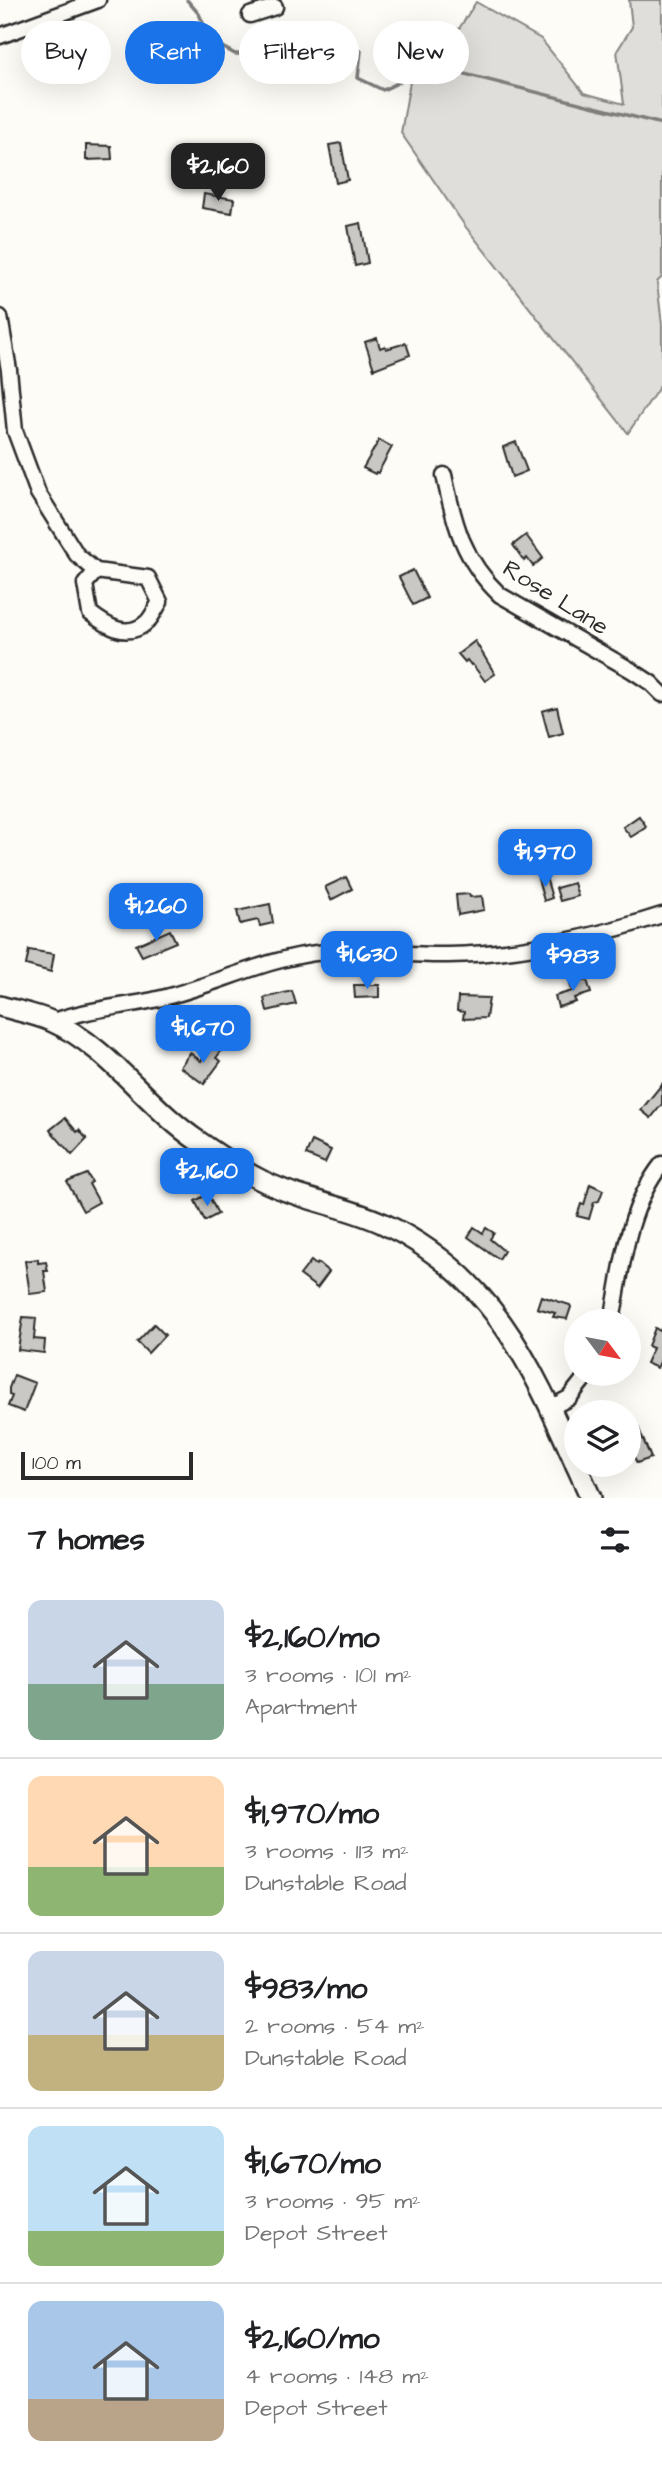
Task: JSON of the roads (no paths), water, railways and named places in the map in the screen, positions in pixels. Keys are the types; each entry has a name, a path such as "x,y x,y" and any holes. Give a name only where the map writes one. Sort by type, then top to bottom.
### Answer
{"main road":[{"path":"0,1006 52,1022 103,1056 163,1115 197,1141 249,1174 280,1189 351,1210 383,1223 463,1276 510,1332 564,1439"},
{"path":"581,1477 590,1498"}],"street":[{"path":"0,36 98,0"},
{"path":"250,15 275,8"},
{"path":"0,317 15,431 38,493 77,555 96,571 148,578 160,602 147,622 131,629 111,629 90,613 85,584 96,571"},
{"path":"0,423 15,431"},
{"name":"Rose Lane","path":"444,475 464,549 483,579 500,595 631,670 662,694"},
{"path":"52,1022 72,1014 166,997 295,956 327,952 414,955 486,953 572,939 662,915"},
{"path":"614,1309 630,1226 648,1184 662,1164"},
{"path":"550,1408 569,1398 578,1386"}],"waterway":[{"path":"187,0 199,14 211,41 239,54"},
{"path":"359,51 359,69"},
{"path":"359,78 383,90 433,66 662,124"}]}
